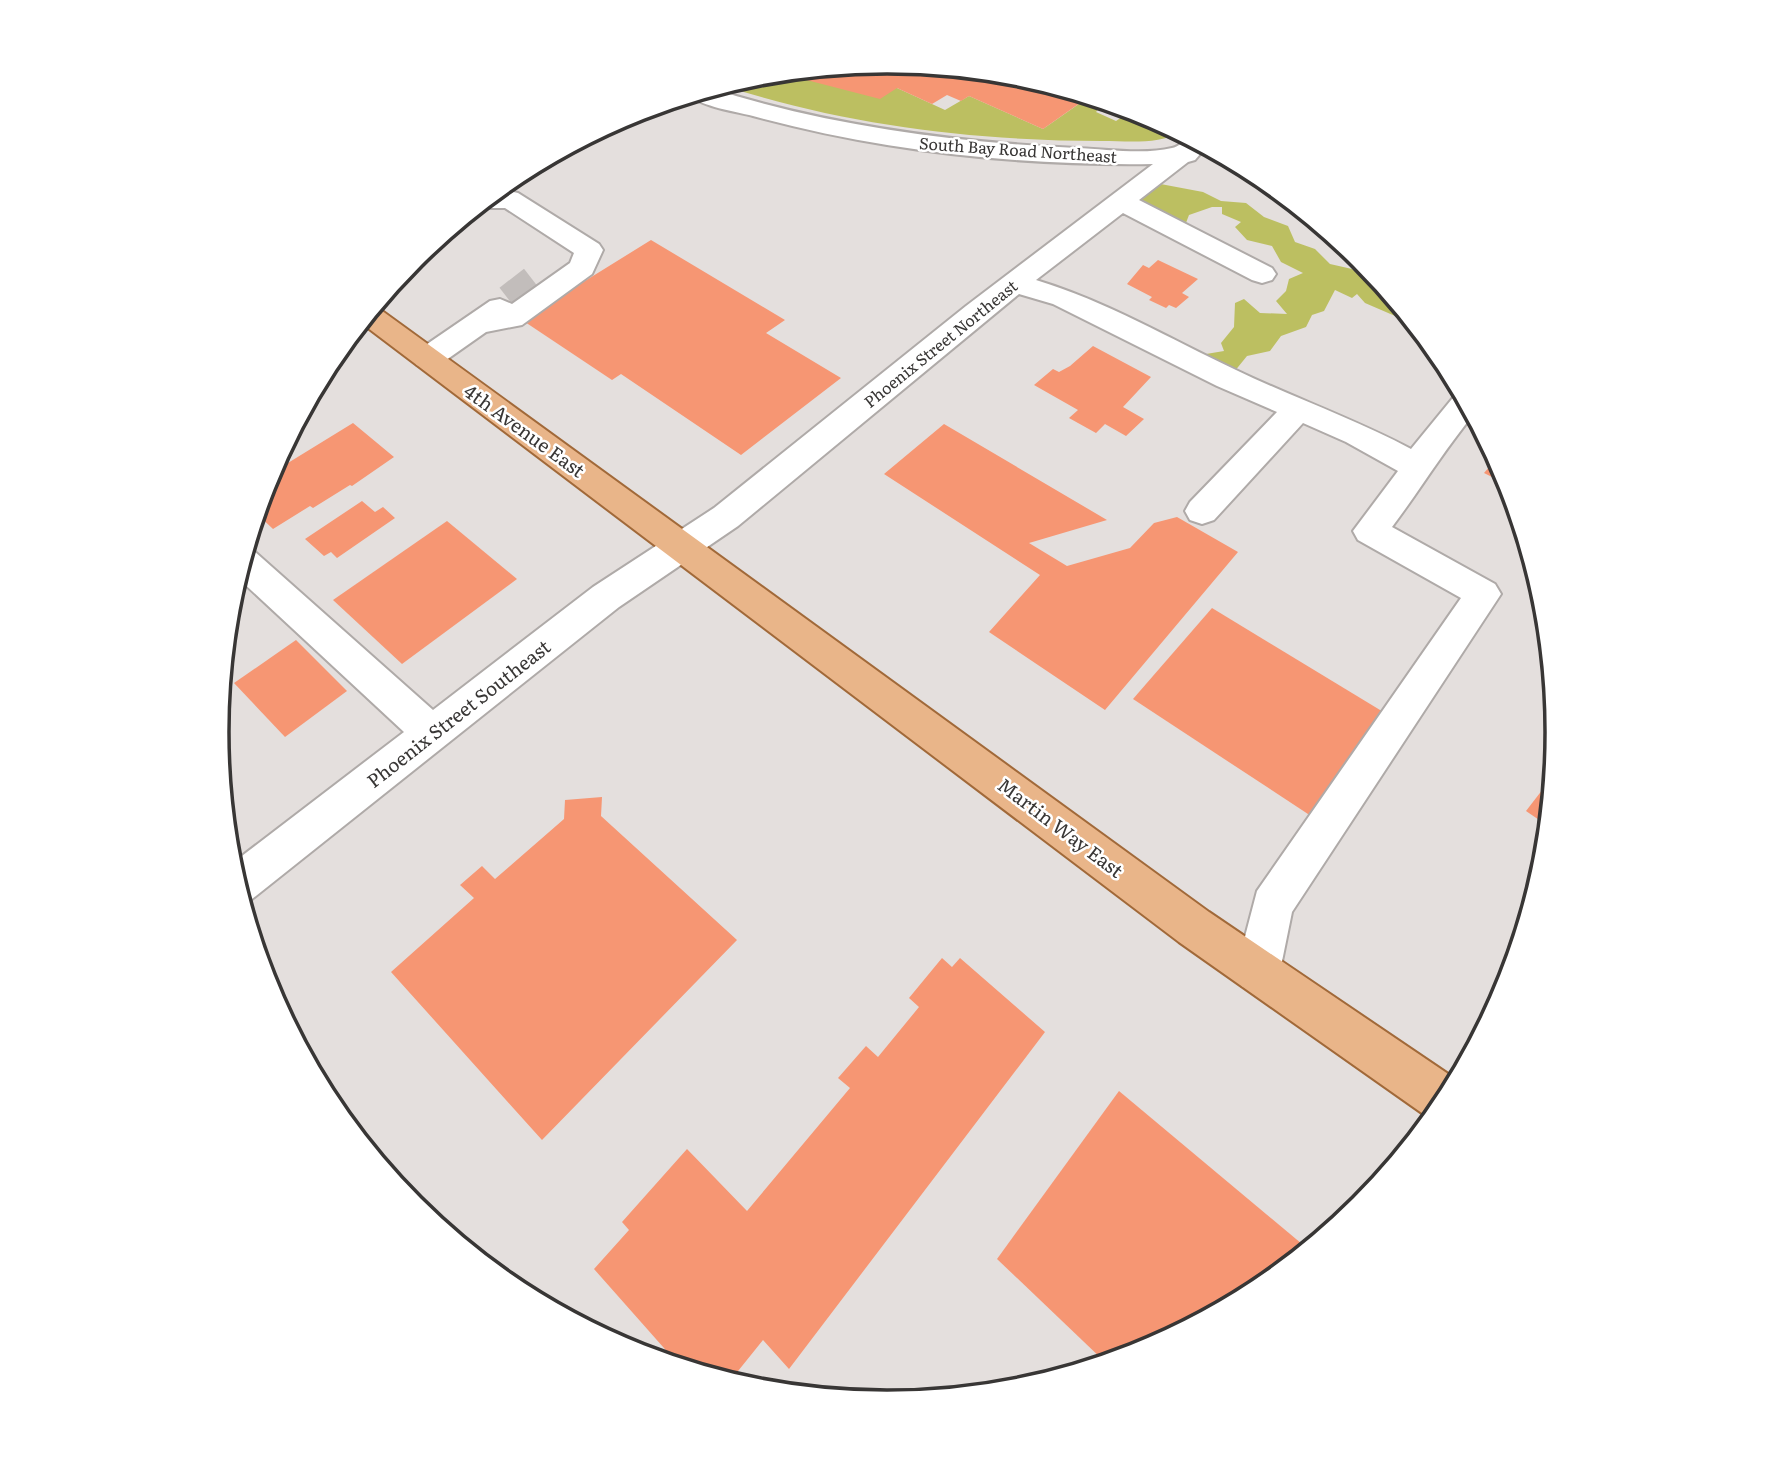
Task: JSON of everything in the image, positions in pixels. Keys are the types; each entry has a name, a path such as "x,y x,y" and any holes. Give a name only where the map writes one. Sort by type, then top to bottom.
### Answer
{"main road":[{"name":"4th Avenue East","path":"375,318 683,546"},
{"name":"Martin Way East","path":"683,546 1194,927 1436,1094"}],"street":[{"name":"South Bay Road Northeast","path":"715,97 815,124 916,142 1069,155 1189,149"},
{"name":"Phoenix Street Northeast","path":"683,546 726,517 1014,283 1189,149"},
{"path":"480,323 512,318 582,268 589,250 509,199 499,199"},
{"path":"1120,201 1262,274"},
{"path":"494,203 558,243 560,260 540,276"},
{"path":"1014,283 1063,298 1228,379 1357,434 1419,468"},
{"path":"428,358 509,300"},
{"path":"1202,510 1298,409"},
{"path":"1258,971 1272,905 1483,594 1370,531 1419,468 1429,446 1461,410"},
{"name":"Phoenix Street Southeast","path":"246,879 606,597 683,546"},
{"path":"250,568 433,734"}],"green space":[{"path":"824,77 897,88 945,110 969,96 1043,129 1081,103 1099,108 1096,112 1116,121 1122,117 1169,137 1132,142 958,134 862,120 740,91"},
{"path":"1134,179 1203,192 1221,201 1246,203 1264,217 1288,226 1295,242 1315,249 1330,264 1352,269 1398,317 1365,303 1357,294 1352,298 1335,290 1324,311 1312,315 1306,327 1281,336 1270,351 1247,356 1234,372 1209,362 1206,354 1224,351 1221,343 1234,327 1235,303 1244,299 1260,313 1287,314 1276,301 1286,291 1289,279 1303,273 1281,262 1272,246 1247,240 1235,227 1241,222 1222,214 1222,207 1212,207 1189,215 1184,228 1151,228 1122,211 1119,188"}],"building":[{"path":"844,75 930,75 1015,86 1080,103 1043,129 969,96 961,101 947,95 932,104 897,88 880,99 802,79"},
{"path":"651,240 785,320 766,333 841,378 741,455 621,374 612,380 522,320"},
{"path":"1158,260 1198,279 1182,293 1189,297 1176,308 1169,305 1166,308 1149,300 1152,297 1127,284 1143,265 1149,268"},
{"path":"1093,346 1151,377 1123,407 1144,419 1126,436 1105,424 1096,433 1069,418 1078,410 1034,385 1053,369 1059,372 1070,366"},
{"path":"353,423 394,457 352,486 313,508 310,506 273,529 264,520 286,464"},
{"path":"944,424 1107,520 1029,543 1067,566 1130,548 1154,523 1177,517 1238,552 1105,710 989,632 1040,575 884,474"},
{"path":"1489,467 1494,478 1484,473"},
{"path":"362,501 375,512 383,507 395,518 337,558 331,552 324,556 305,539"},
{"path":"447,521 517,579 402,664 333,600"},
{"path":"1212,608 1385,713 1311,816 1133,699"},
{"path":"296,640 347,691 285,737 234,683"},
{"path":"1542,790 1539,820 1526,811"},
{"path":"602,797 601,816 737,940 542,1140 391,972 474,898 460,885 482,866 495,879 564,819 565,800"},
{"path":"942,958 952,967 960,958 1045,1032 789,1369 763,1340 737,1372 667,1352 594,1269 629,1230 622,1222 687,1149 747,1211 850,1088 838,1078 866,1046 878,1057 919,1007 909,998"},
{"path":"1119,1091 1301,1243 1253,1279 1216,1301 1178,1322 1098,1355 997,1259"}],"tunnel":[{"path":"509,300 540,276"}]}
